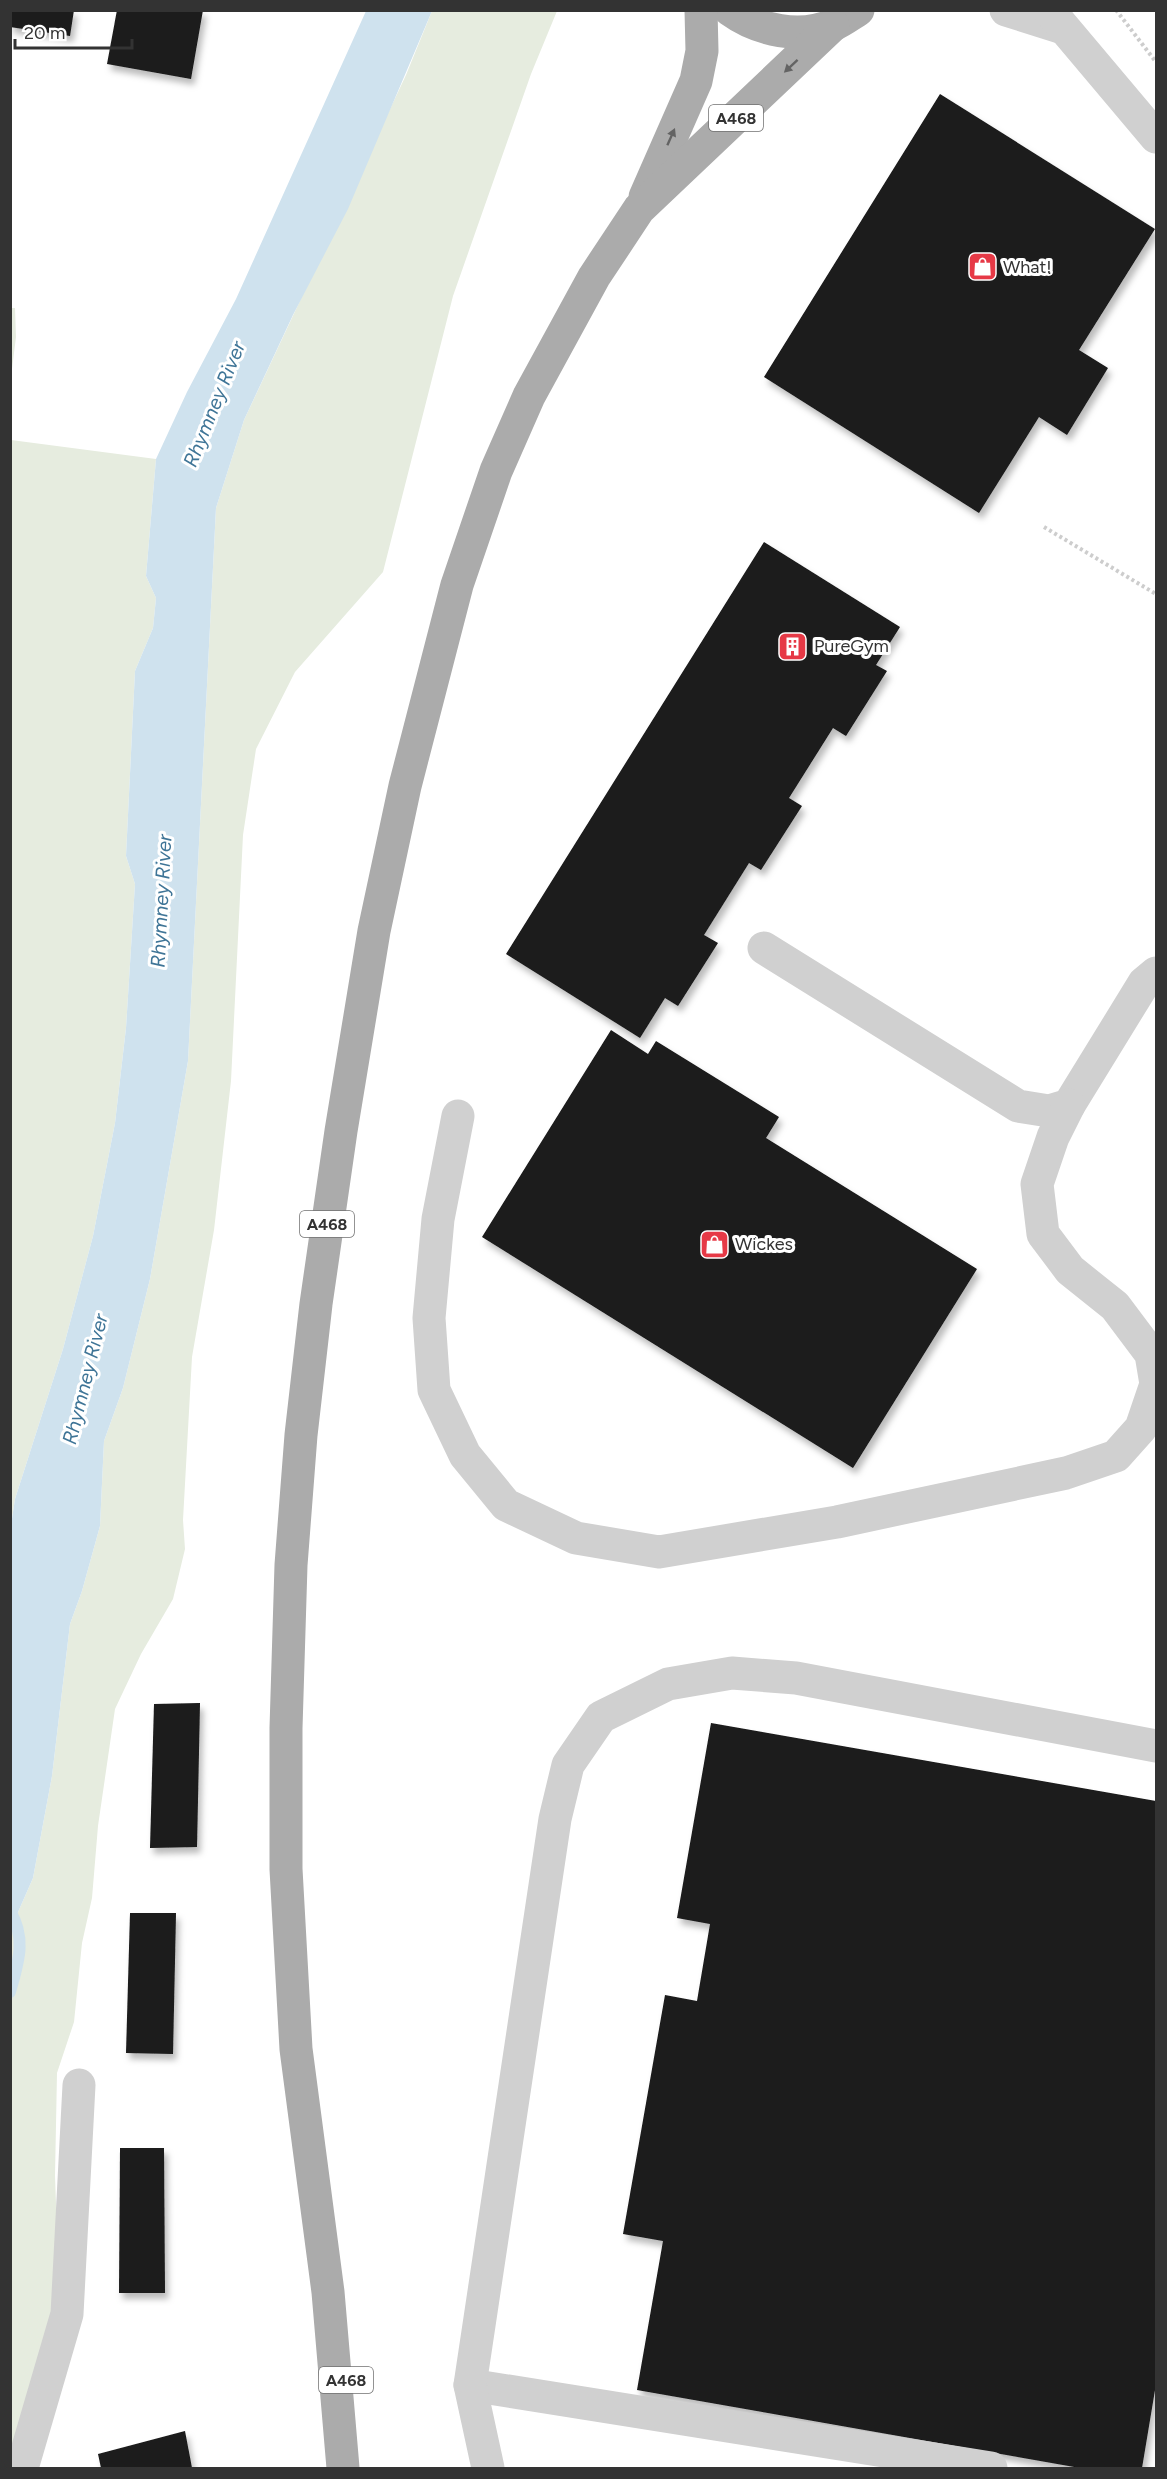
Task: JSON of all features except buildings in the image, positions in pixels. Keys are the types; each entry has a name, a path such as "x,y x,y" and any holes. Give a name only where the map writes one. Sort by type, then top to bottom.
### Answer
{"main road":[{"name":"A468","path":"343,2469 328,2292 301,2096 292,2002 286,1869 286,1739 291,1565 301,1435 316,1304 341,1131 374,931 405,786 438,652 481,511 510,436 549,358 594,277 639,209 696,81 702,51 701,10"},
{"path":"730,10 744,20 773,30 803,32 845,18"},
{"name":"A468","path":"639,209 845,18"},
{"name":"A468","path":"328,2292 365,2469"}],"street":[{"path":"1006,10 1056,20 1156,137"},
{"path":"764,948 1018,1106 1049,1111 1069,1105"},
{"path":"458,1116 438,1219 430,1307 434,1390 465,1455 506,1505 576,1538 659,1552 848,1519 1066,1473 1116,1456 1141,1428 1155,1384 1151,1354 1115,1306 1070,1270 1043,1234 1037,1184 1053,1137 1069,1105 1144,983 1156,973"},
{"path":"488,2469 470,2385 555,1819 568,1765 601,1717 668,1684 732,1673 796,1678 1156,1746"},
{"path":"22,2469 67,2314 79,2085"},
{"path":"470,2385 991,2469"}],"path":[{"path":"1116,10 1156,62"},
{"path":"1044,526 1156,594"}],"shaded area":[{"path":"432,11 557,11 531,74 453,296 383,572 295,672 256,749 243,835 231,1081 214,1230 192,1357 183,1520 185,1549 173,1599 141,1654 115,1709 98,1826 92,1898 82,1943 74,2022 57,2073 55,2176 61,2340 11,2449 11,1923 15,1919 33,1878 52,1776 70,1624 82,1591 100,1526 104,1441 123,1388 150,1279 188,1061 216,508 244,420 406,75"},
{"path":"11,308 15,308 16,337 11,377"},
{"path":"11,440 156,459 146,576 156,598 153,628 135,671 126,856 135,884 126,1028 115,1123 93,1236 63,1349 15,1499 11,1525"}],"water":[{"name":"Rhymney River","path":"366,11 432,11 348,209 293,315 244,420 216,508 188,1061 150,1279 123,1388 104,1441 100,1526 82,1591 70,1624 52,1776 33,1878 15,1919 11,1923 11,1525 15,1499 63,1349 93,1236 115,1123 126,1028 135,884 126,856 135,671 153,628 156,598 146,576 156,459 187,392 236,299"}],"waterway":[{"path":"10,1911 20,1941 18,1961 10,1992"}],"place":[{"name":"What!","path":"982,267"},
{"name":"PureGym","path":"793,646"},
{"name":"Wickes","path":"714,1244"}]}
